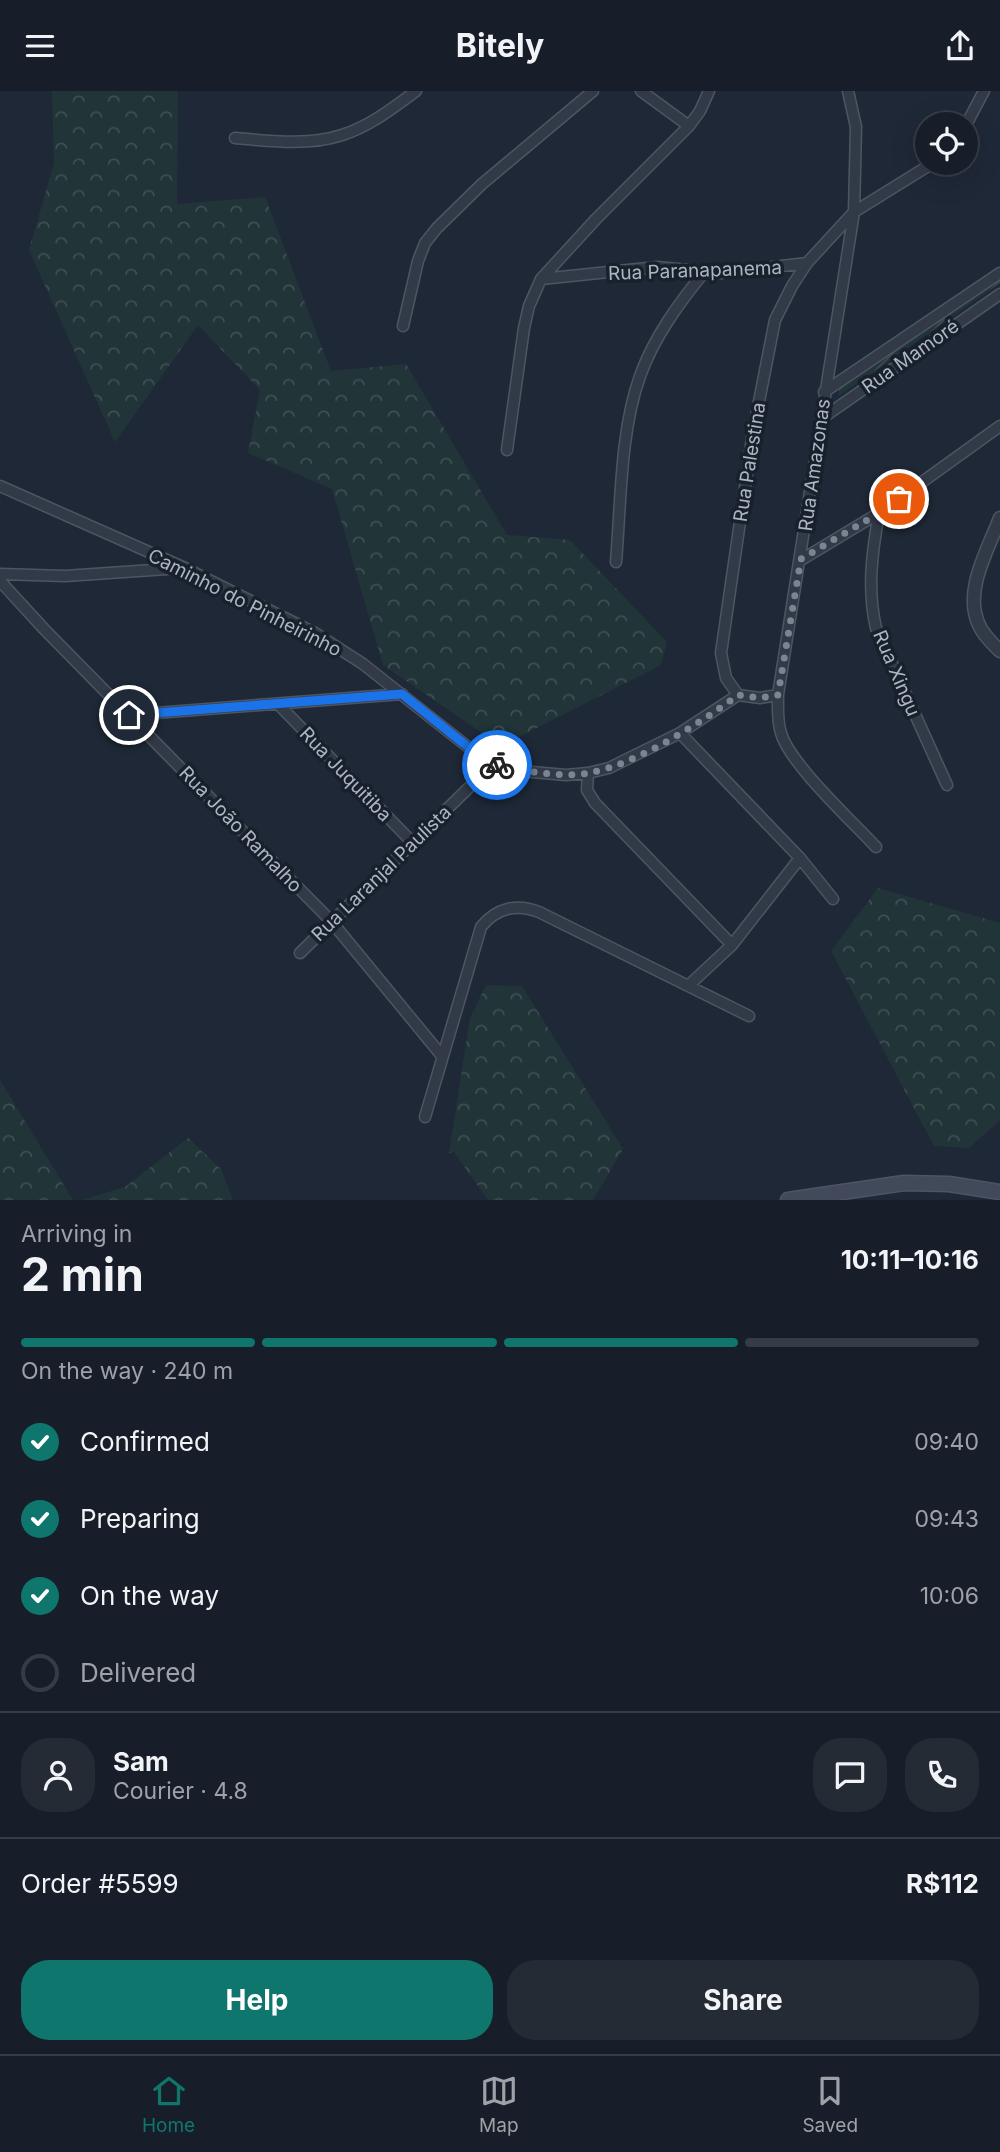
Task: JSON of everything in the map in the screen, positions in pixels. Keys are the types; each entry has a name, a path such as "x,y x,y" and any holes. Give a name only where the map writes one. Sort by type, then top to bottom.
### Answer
{"main road":[{"path":"788,1200 904,1184 949,1184 1000,1192"}],"street":[{"path":"235,138 291,141 341,136 363,127 416,91"},
{"path":"403,327 418,261 425,243 437,228 482,184 593,91"},
{"path":"641,91 689,126"},
{"path":"507,450 524,328 529,306 541,279 596,219 689,126 700,111 709,91"},
{"name":"Rua Amazonas","path":"848,91 856,127 854,212 778,695 778,716 781,734 797,761 876,847"},
{"path":"973,112 984,91"},
{"name":"Rua Palestina","path":"738,695 726,678 721,653 752,432 775,320 807,263 854,212 915,174"},
{"name":"Rua Paranapanema","path":"541,279 657,267 737,272 807,263"},
{"path":"616,562 628,431 640,376 665,325 705,271"},
{"name":"Rua Mamoré","path":"824,392 1000,273"},
{"name":"Rua Mamoré","path":"821,419 1000,294"},
{"path":"801,559 879,513 1000,426"},
{"name":"Caminho do Pinheirinho","path":"0,486 184,568 315,633 363,664 493,764 532,772 566,775 588,773 619,764 680,733 738,695"},
{"name":"Rua Xingu","path":"879,513 870,583 876,628 947,785"},
{"path":"1000,518 979,570 974,612 979,628 1000,651"},
{"path":"0,574 65,576 184,568"},
{"name":"Rua João Ramalho","path":"0,581 331,921 442,1056"},
{"path":"129,715 402,694"},
{"path":"738,695 760,698 778,695"},
{"name":"Rua Juquitiba","path":"279,705 412,842"},
{"path":"680,733 800,858 833,899"},
{"name":"Rua Laranjal Paulista","path":"300,953 493,764"},
{"path":"588,773 587,790 595,803 732,945"},
{"path":"688,986 732,945 800,858"},
{"path":"425,1117 481,927 493,915 508,908 539,912 749,1016"}],"green space":[{"path":"52,91 178,91 177,204 265,197 331,371 406,364 507,535 570,540 667,642 661,665 501,746 383,665 332,489 248,453 260,390 198,325 115,442 29,250 54,163"},
{"path":"1000,280 1000,283 839,396 839,389"},
{"path":"878,888 1000,923 1000,1120 969,1148 934,1146 831,951"},
{"path":"486,985 522,986 623,1149 593,1200 488,1200 454,1152 449,1153 470,1018"},
{"path":"0,1080 73,1200 0,1200"},
{"path":"188,1138 221,1169 233,1200 82,1200 125,1187"}],"way so far":[{"path":"497,765 566,775 609,768 703,720 738,695 760,698 778,695 801,559 899,499"}],"route":[{"path":"129,715 402,694 473,751 497,765"}]}
